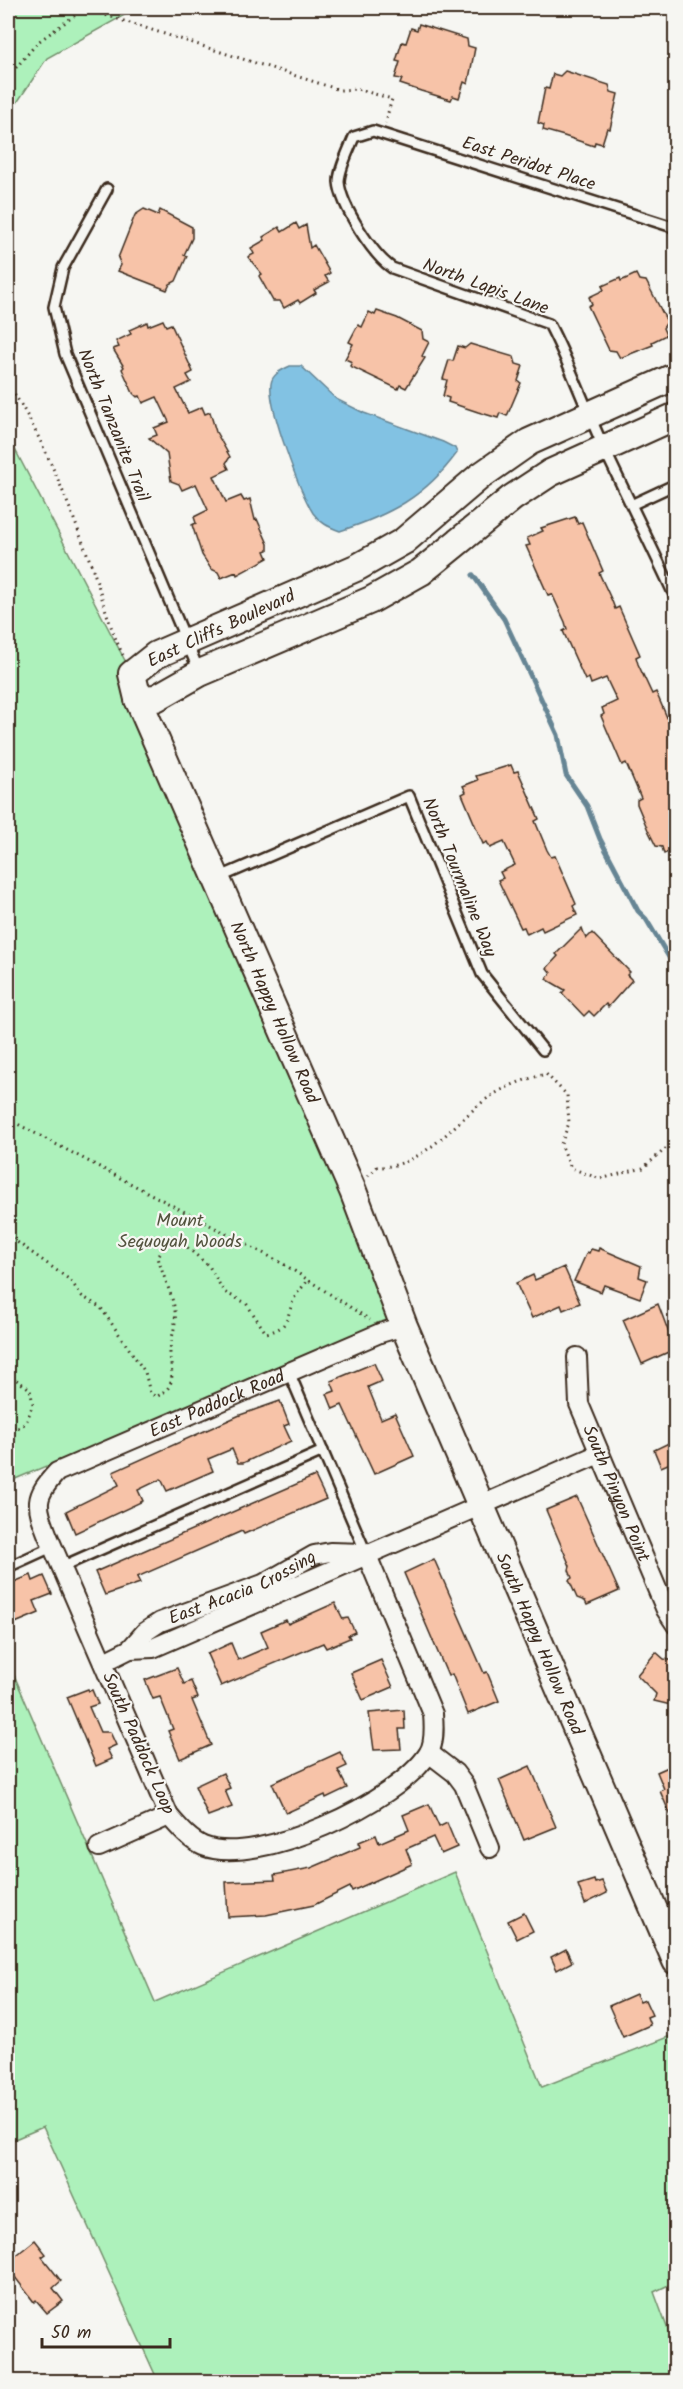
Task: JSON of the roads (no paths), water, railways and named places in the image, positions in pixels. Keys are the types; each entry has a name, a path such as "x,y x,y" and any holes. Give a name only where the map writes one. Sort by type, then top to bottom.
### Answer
{"street":[{"name":"East Cliffs Boulevard","path":"675,376 529,442 479,477 404,541 368,561 156,655 132,674 132,684 138,699 156,698 200,674 384,593 421,572 512,498 550,473 675,416"},
{"path":"368,561 384,593"},
{"name":"North Happy Hollow Road","path":"138,699 353,1191 392,1330"},
{"name":"East Paddock Road","path":"41,1496 46,1484 57,1472 392,1330"},
{"name":"South Happy Hollow Road","path":"392,1330 480,1504 669,1927 675,1961"},
{"name":"South Pinyon Point","path":"577,1357 579,1404 666,1610 675,1625"},
{"name":"East Acacia Crossing","path":"104,1662 130,1649 153,1648 334,1570 366,1553 599,1455"},
{"name":"South Paddock Loop","path":"41,1496 37,1508 52,1547 104,1662 169,1816 185,1834 203,1846 228,1850 255,1847 301,1835 361,1810 402,1780 429,1754"},
{"path":"366,1553 433,1714 434,1731 429,1754 454,1773 464,1785 490,1848"},
{"path":"99,1847 169,1816"}],"lane":[{"name":"East Peridot Place","path":"378,132 675,228"},
{"name":"North Lapis Lane","path":"378,132 354,137 339,180 343,198 378,259 392,268 549,324 569,361 589,414 633,504 675,599"},
{"name":"North Tanzanite Trail","path":"107,189 63,268 54,308 65,354 200,674"},
{"path":"633,504 675,484"},
{"name":"North Tourmaline Way","path":"215,879 408,796 482,974 543,1050"},
{"path":"289,1372 366,1553"},
{"path":"62,1567 323,1451"},
{"path":"8,1567 52,1547"}],"water":[{"path":"290,366 301,366 336,399 364,413 443,442 455,448 457,453 432,482 390,511 340,531 328,526 313,513 307,502 286,450 274,411 271,396 273,378"}],"waterway":[{"path":"473,575 504,619 558,735 566,775 587,806 600,839 638,911 646,919 676,969"}],"park label":[{"name":"Mount Sequoyah Woods","path":"180,1230"}]}
